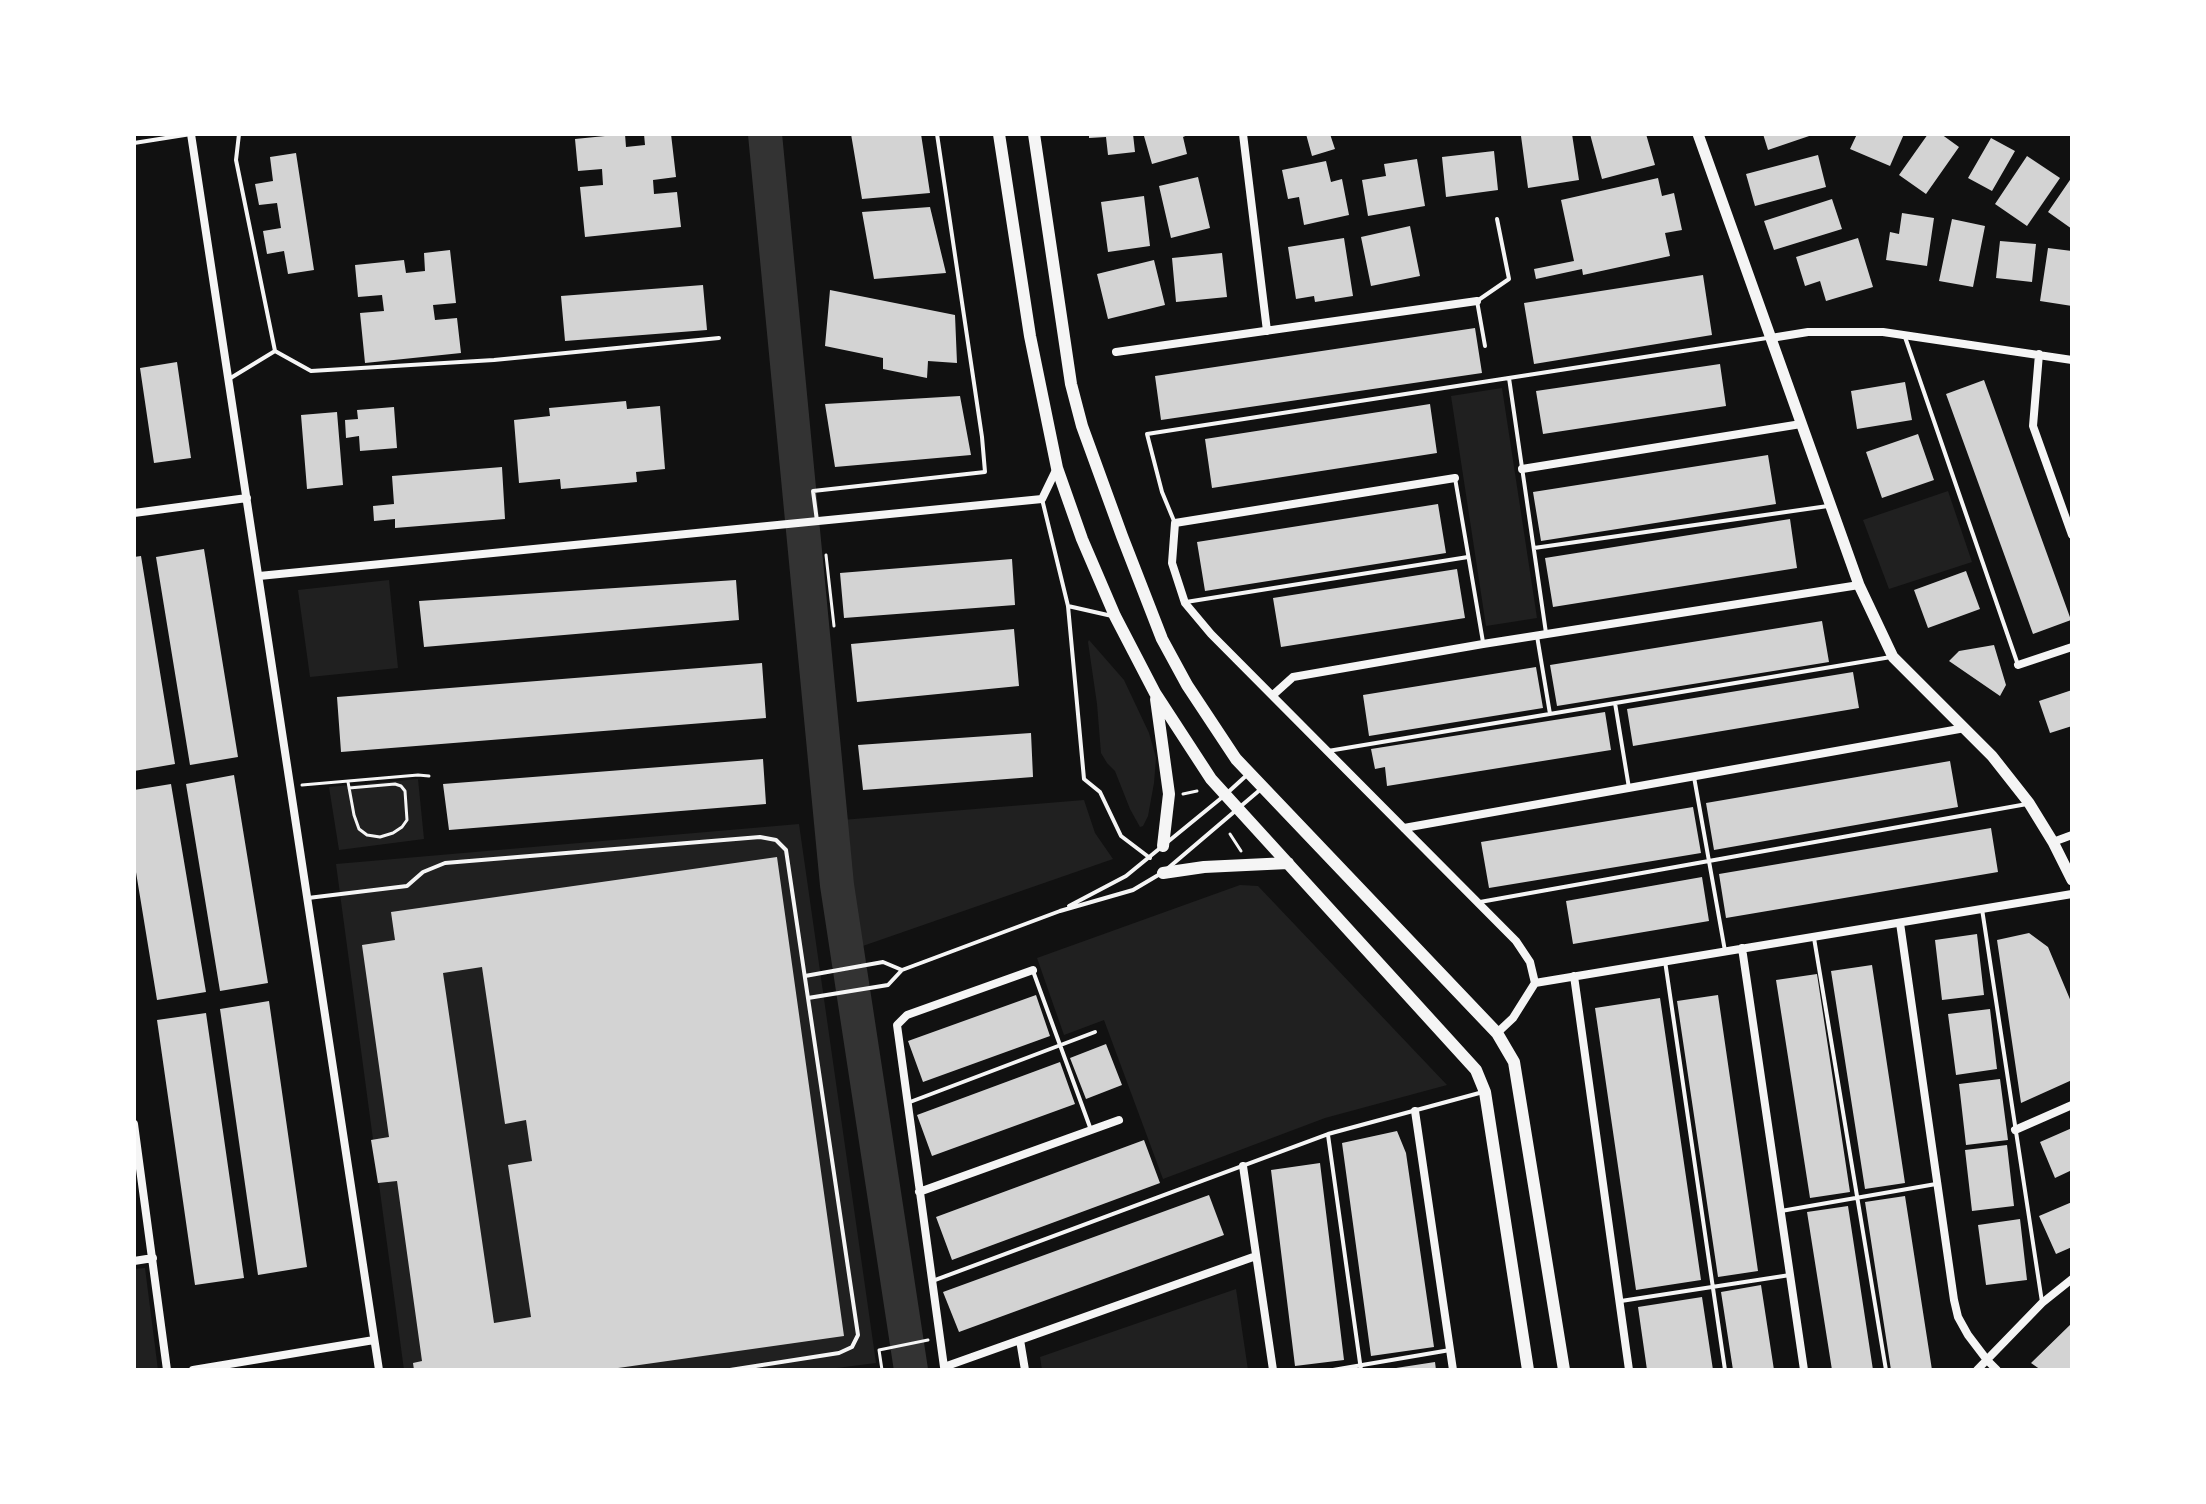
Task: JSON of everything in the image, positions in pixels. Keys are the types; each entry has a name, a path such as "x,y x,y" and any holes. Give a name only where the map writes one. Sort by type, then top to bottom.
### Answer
{"main road":[{"path":"999,134 1030,336 1057,468 1082,539 1115,616 1155,693 1211,779 1476,1070 1485,1092 1528,1370"},
{"path":"1034,134 1071,384 1082,426 1162,639 1195,698 1236,759 1497,1033 1514,1062 1564,1370"},
{"path":"1155,693 1169,794 1163,846"},
{"path":"1163,873 1204,867 1288,863"}],"street":[{"path":"191,134 379,1370"},
{"path":"1243,134 1267,331"},
{"path":"1698,134 1859,585 1893,657 1992,756 2029,803 2072,880"},
{"path":"1116,352 1477,301"},
{"path":"1771,338 1808,332 1883,332 2072,360"},
{"path":"2039,354 2033,426 2072,535"},
{"path":"1522,469 1801,424"},
{"path":"259,576 1042,499 1057,468"},
{"path":"1455,478 1175,523 1172,563 1185,603 1211,634 1516,941 1530,962 1535,983 1513,1018 1497,1033"},
{"path":"134,513 247,498"},
{"path":"1273,695 1293,677 1859,585"},
{"path":"2018,665 2072,647"},
{"path":"1404,828 1965,728"},
{"path":"2053,842 2072,835"},
{"path":"1535,983 2072,894"},
{"path":"1900,923 1958,1317 1968,1335 1997,1370"},
{"path":"1742,948 1804,1370"},
{"path":"1033,970 907,1015 897,1025 944,1369 1256,1256"},
{"path":"1574,976 1629,1370"},
{"path":"2015,1130 2072,1105"},
{"path":"1415,1111 1453,1370"},
{"path":"919,1192 1119,1120"},
{"path":"134,1124 138,1173 153,1258 167,1370"},
{"path":"1243,1166 1273,1370"},
{"path":"134,1261 153,1258"},
{"path":"1977,1370 2042,1303 2072,1279"},
{"path":"193,1370 374,1340"},
{"path":"1020,1340 1025,1370"}],"lane":[{"path":"134,143 191,134"},
{"path":"239,134 236,160 275,351 311,371 494,360 719,338"},
{"path":"817,521 813,491 985,472 937,134"},
{"path":"1485,346 1477,301 1509,279 1497,219"},
{"path":"1904,335 2018,665"},
{"path":"1175,523 1162,492 1147,434 1771,338"},
{"path":"229,379 275,351"},
{"path":"1509,378 1534,548 1550,714"},
{"path":"1455,478 1483,644"},
{"path":"1042,499 1068,606 1084,779 1100,792 1121,836 1150,858"},
{"path":"1534,548 1830,506"},
{"path":"1185,603 1468,557"},
{"path":"1068,606 1115,616"},
{"path":"1328,751 1893,657"},
{"path":"1615,703 1629,788"},
{"path":"1060,911 1126,876 1250,772"},
{"path":"1694,777 1725,951"},
{"path":"808,998 888,985 902,970 1060,911 1133,890 1163,873 1264,787"},
{"path":"1478,902 2029,803"},
{"path":"308,898 407,886 423,872 445,863 760,837 776,840 786,850 858,1335 852,1347 839,1353 730,1370"},
{"path":"1982,909 2042,1303"},
{"path":"1814,937 1886,1370"},
{"path":"1665,961 1725,1370"},
{"path":"805,976 883,962 902,970"},
{"path":"1033,970 1091,1130"},
{"path":"907,1102 1095,1032"},
{"path":"932,1281 1328,1134 1485,1092"},
{"path":"1328,1134 1360,1368"},
{"path":"1781,1211 1938,1184"},
{"path":"1618,1302 1790,1275"},
{"path":"1333,1370 1360,1368 1450,1350"}],"path":[{"path":"826,555 834,626"},
{"path":"291,786 429,776"},
{"path":"348,782 349,788 354,815 359,829 367,835 380,837 393,833 407,820 405,791 401,786 349,788"},
{"path":"1183,794 1197,791"},
{"path":"1230,834 1244,855"},
{"path":"882,1370 879,1350 940,1338"}],"shaded area":[{"path":"1502,388 1537,618 1486,626 1451,396"},
{"path":"1948,491 1972,562 1889,589 1863,520"},
{"path":"389,580 398,668 310,677 298,590"},
{"path":"1089,640 1124,680 1149,733 1156,758 1148,816 1140,827 1115,771 1101,753"},
{"path":"418,779 424,839 339,850 329,787"},
{"path":"1084,800 1095,833 1113,859 857,948 842,820"},
{"path":"799,824 876,1363 821,1370 404,1370 336,864"},
{"path":"1240,885 1258,886 1447,1085 1325,1118 1163,1179 1104,1020 1064,1035 1037,958"},
{"path":"145,1268 158,1370 134,1370 134,1269"},
{"path":"1236,1289 1248,1370 1042,1370 1040,1357"}],"building":[{"path":"625,134 626,147 645,145 644,134 671,134 676,177 653,180 654,194 677,192 681,227 585,237 580,187 603,185 602,169 578,171 575,139"},
{"path":"851,134 921,134 930,193 862,199"},
{"path":"1089,134 1133,134 1135,152 1108,155 1106,137 1089,138"},
{"path":"1190,134 1183,137 1187,154 1152,164 1144,136"},
{"path":"1306,134 1330,134 1335,149 1312,156"},
{"path":"1572,134 1579,180 1528,188 1521,136"},
{"path":"1590,134 1646,134 1655,165 1602,179"},
{"path":"1763,134 1815,134 1768,150"},
{"path":"1857,134 1904,134 1890,166 1850,149"},
{"path":"1928,134 1941,134 1959,147 1926,194 1899,175"},
{"path":"1991,138 2015,151 1992,191 1968,178"},
{"path":"1494,151 1498,190 1446,197 1442,157"},
{"path":"296,153 314,270 288,274 284,251 267,254 263,231 281,228 277,203 259,205 255,184 273,181 270,157"},
{"path":"1818,155 1826,187 1755,206 1746,174"},
{"path":"2027,156 2060,178 2027,226 1995,204"},
{"path":"1417,159 1425,206 1368,216 1362,180 1386,176 1384,164"},
{"path":"1326,161 1331,182 1342,179 1349,215 1304,225 1299,197 1288,199 1282,170"},
{"path":"1198,177 1210,228 1171,238 1159,186"},
{"path":"2072,177 2072,229 2048,212"},
{"path":"1658,178 1662,196 1674,193 1682,230 1665,233 1670,256 1583,275 1582,269 1536,279 1534,269 1574,261 1561,200"},
{"path":"1144,196 1150,246 1108,252 1101,202"},
{"path":"1832,199 1842,229 1774,250 1764,221"},
{"path":"930,207 946,273 874,279 862,212"},
{"path":"1902,213 1934,218 1927,266 1886,260 1890,232 1899,234"},
{"path":"1952,219 1985,226 1973,287 1939,281"},
{"path":"1410,226 1420,276 1371,286 1361,237"},
{"path":"1344,238 1353,296 1315,302 1314,296 1296,299 1288,247"},
{"path":"1858,238 1873,287 1826,301 1820,281 1805,286 1796,257"},
{"path":"2000,241 2036,244 2032,282 1996,278"},
{"path":"2048,248 2072,251 2072,306 2040,301"},
{"path":"450,250 456,303 433,305 435,320 457,318 461,353 365,363 360,313 384,311 382,295 358,297 355,265 404,260 406,273 425,271 424,253"},
{"path":"1222,253 1227,297 1176,302 1172,258"},
{"path":"1154,260 1165,305 1108,319 1097,274"},
{"path":"1703,275 1712,335 1534,364 1524,303"},
{"path":"703,285 707,330 565,341 561,296"},
{"path":"830,290 955,315 957,363 928,361 927,378 883,369 883,358 825,346"},
{"path":"1475,328 1482,373 1161,420 1155,376"},
{"path":"177,362 191,458 154,463 140,368"},
{"path":"1720,364 1726,406 1543,434 1536,391"},
{"path":"1984,380 2071,620 2033,634 1946,394"},
{"path":"1905,382 1912,420 1857,429 1851,391"},
{"path":"960,396 971,455 835,467 825,404"},
{"path":"626,401 627,409 660,406 665,469 636,472 637,482 561,489 560,479 519,483 514,420 550,416 549,408"},
{"path":"1430,404 1437,453 1212,488 1205,439"},
{"path":"394,407 397,448 360,451 359,436 346,438 345,420 358,419 357,410"},
{"path":"337,412 343,485 307,489 301,415"},
{"path":"1918,434 1934,480 1882,498 1866,452"},
{"path":"1768,455 1776,504 1541,541 1533,492"},
{"path":"502,467 505,519 395,528 395,519 374,521 373,506 394,504 392,476"},
{"path":"1438,504 1446,553 1205,591 1197,542"},
{"path":"1790,519 1797,568 1553,607 1545,558"},
{"path":"204,549 238,757 190,765 156,557"},
{"path":"141,556 175,764 134,771 134,557"},
{"path":"1012,559 1015,605 844,618 840,573"},
{"path":"1457,569 1465,618 1281,647 1273,598"},
{"path":"1966,571 1980,609 1928,628 1914,590"},
{"path":"736,580 739,620 424,647 419,601"},
{"path":"1822,621 1829,662 1557,706 1550,665"},
{"path":"1014,629 1019,686 857,702 851,644"},
{"path":"1994,645 2006,685 2000,696 1949,661 1959,651"},
{"path":"762,663 766,718 341,752 337,697"},
{"path":"1536,667 1543,708 1369,736 1363,695"},
{"path":"1853,672 1859,708 1633,746 1627,709"},
{"path":"2072,690 2072,726 2050,733 2039,701"},
{"path":"1605,712 1611,750 1387,786 1385,767 1375,769 1371,749"},
{"path":"1031,733 1033,777 863,790 858,745"},
{"path":"763,759 766,804 449,830 443,784"},
{"path":"1950,761 1958,807 1714,850 1706,803"},
{"path":"234,775 268,983 220,991 186,784"},
{"path":"171,784 206,992 157,1000 134,860 134,790"},
{"path":"1693,807 1701,853 1489,888 1481,842"},
{"path":"1991,828 1998,872 1726,918 1719,874"},
{"path":"777,857 844,1336 604,1370 414,1370 413,1363 422,1361 397,1181 378,1183 371,1140 389,1137 362,945 395,940 391,912","holes":["482,967 505,1124 526,1120 532,1161 508,1165 531,1317 494,1323 443,973"]},
{"path":"1702,877 1709,921 1573,944 1566,901"},
{"path":"2029,933 2048,947 2072,1004 2072,1080 2021,1103 1997,940"},
{"path":"1977,934 1984,995 1942,1000 1935,940"},
{"path":"1872,965 1905,1183 1865,1189 1831,971"},
{"path":"1817,974 1850,1192 1810,1198 1776,980"},
{"path":"1036,995 1050,1036 923,1082 908,1041"},
{"path":"1718,995 1758,1271 1718,1277 1677,1001"},
{"path":"1660,998 1701,1280 1636,1290 1595,1008"},
{"path":"269,1001 307,1267 258,1275 220,1009"},
{"path":"1990,1009 1997,1069 1956,1075 1948,1014"},
{"path":"206,1013 244,1278 195,1285 157,1020"},
{"path":"1106,1044 1122,1085 1086,1099 1070,1058"},
{"path":"1060,1062 1075,1104 932,1156 917,1115"},
{"path":"2000,1079 2008,1140 1966,1145 1959,1084"},
{"path":"2072,1128 2072,1170 2055,1178 2040,1142"},
{"path":"1397,1131 1406,1153 1434,1347 1371,1356 1342,1143"},
{"path":"1144,1140 1160,1183 952,1260 936,1217"},
{"path":"2007,1145 2014,1206 1972,1211 1965,1150"},
{"path":"1320,1163 1344,1360 1295,1366 1271,1170"},
{"path":"1209,1195 1224,1235 959,1332 943,1292"},
{"path":"1905,1196 1932,1370 1891,1370 1865,1202"},
{"path":"2072,1202 2072,1247 2056,1254 2039,1216"},
{"path":"1848,1206 1873,1370 1832,1370 1807,1212"},
{"path":"2020,1219 2027,1280 1986,1285 1978,1225"},
{"path":"1761,1285 1774,1370 1733,1370 1721,1292"},
{"path":"1702,1297 1713,1370 1647,1370 1638,1307"},
{"path":"2072,1323 2072,1370 2041,1370 2031,1363"},
{"path":"1435,1362 1436,1370 1396,1370 1396,1368"}],"waterway":[{"path":"765,134 837,885 911,1370"}]}
